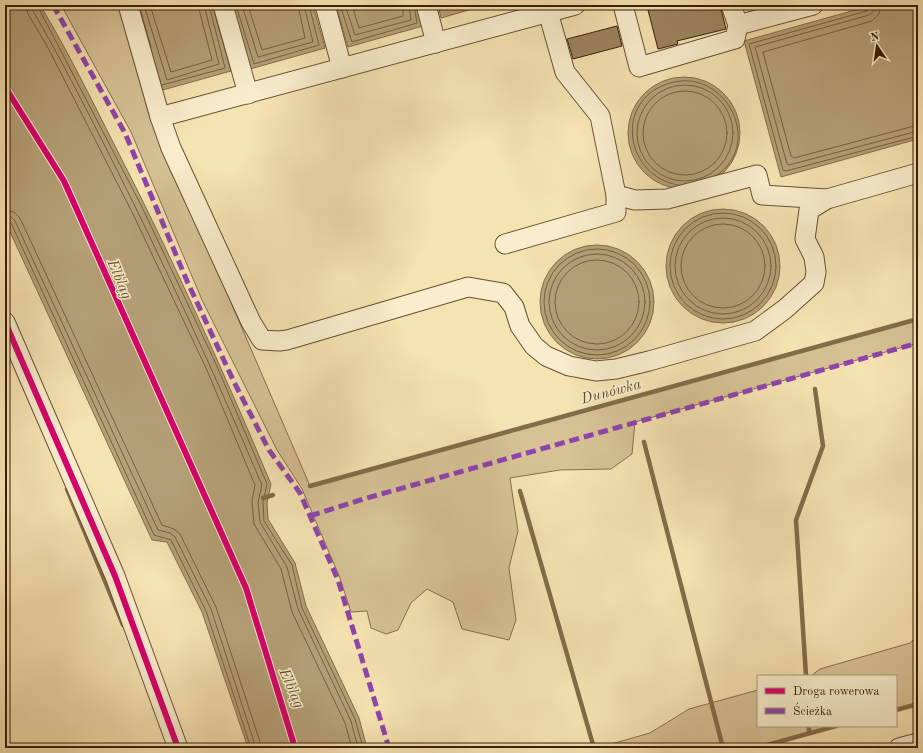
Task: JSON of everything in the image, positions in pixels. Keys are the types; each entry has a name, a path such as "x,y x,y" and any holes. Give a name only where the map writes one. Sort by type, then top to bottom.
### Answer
{"street":[{"path":"128,5 160,117 171,148 251,322 262,340 287,340 468,288 503,293 514,307 520,326 534,346 546,356 569,366 596,371 616,369 755,331 785,310 814,283 816,272 814,257 805,239 809,210 827,200 918,173"},
{"path":"223,5 248,94"},
{"path":"325,5 342,68"},
{"path":"426,5 436,43"},
{"path":"160,117 436,43 525,12 548,12 575,5"},
{"path":"623,5 639,67 735,39 738,25 731,5"},
{"path":"738,25 812,5"},
{"path":"505,244 616,212 616,195 600,116 565,72 548,12"},
{"path":"616,195 636,200 667,199 757,174 762,195 827,200"},
{"path":"5,322 116,576 178,748"},
{"path":"899,748 918,743"}],"shaded area":[{"path":"61,5 121,5 154,124 310,486 918,319 918,343 635,422 632,454 611,469 560,470 510,478 518,531 509,568 516,620 509,640 462,629 453,602 427,589 411,603 398,630 386,634 371,628 367,611 351,612 340,578 302,489 277,450 202,300 131,132"},
{"path":"918,635 918,704 897,710 897,675 812,675 820,669 910,643"},
{"path":"757,690 757,727 832,727 756,748 597,748 650,733 689,709"}],"water":[{"name":"Elbląg","path":"5,5 40,5 79,75 157,230 216,356 271,484 267,503 268,519 295,563 306,606 359,718 367,748 248,748 202,612 167,542 152,540 5,221"},
{"path":"135,5 212,5 231,71 159,91"},
{"path":"232,5 313,5 325,48 250,69"},
{"path":"336,5 417,5 423,26 348,47"},
{"path":"438,5 486,5 441,18"},
{"path":"873,5 918,5 918,139 781,177 744,41"},
{"path":"684,77 706,81 724,93 736,111 740,133 736,155 724,173 706,185 684,189 662,185 644,173 632,155 628,133 632,111 644,93 662,81"},
{"path":"723,209 734,210 745,214 755,219 763,226 770,234 775,244 779,255 779,277 775,288 770,298 763,306 755,313 745,318 734,322 723,323 712,322 701,318 691,313 683,306 676,298 671,288 667,277 666,266 667,255 671,244 676,234 683,226 691,219 701,214 712,210"},
{"path":"597,245 608,246 619,250 637,262 649,280 653,291 653,313 649,324 637,342 619,354 608,358 597,359 586,358 575,354 557,342 545,324 541,313 540,302 541,291 545,280 557,262 575,250 586,246"}],"building":[{"path":"666,5 668,7 678,5 720,5 726,29 677,41 678,44 658,49 648,10"},
{"path":"617,26 622,46 573,59 567,39"}],"waterway":[{"name":"Dunówka","path":"310,486 918,319"},
{"path":"806,675 796,520 823,446 815,389"},
{"path":"644,442 723,748"},
{"path":"67,489 123,625"},
{"path":"520,491 594,748"},
{"path":"263,498 273,495"},
{"path":"897,710 918,704"},
{"path":"809,727 809,733"},
{"path":"756,748 832,727"}],"ferry route":[{"path":"5,87 64,181 246,588 295,748"}],"marked path":[{"path":"53,5 125,133 187,281 234,382 269,450 300,493 338,580 389,748"},
{"path":"310,516 367,498 918,343"}],"cycle path":[{"path":"5,87 64,181 246,588 295,748"},
{"path":"5,322 115,576 178,748"}]}
